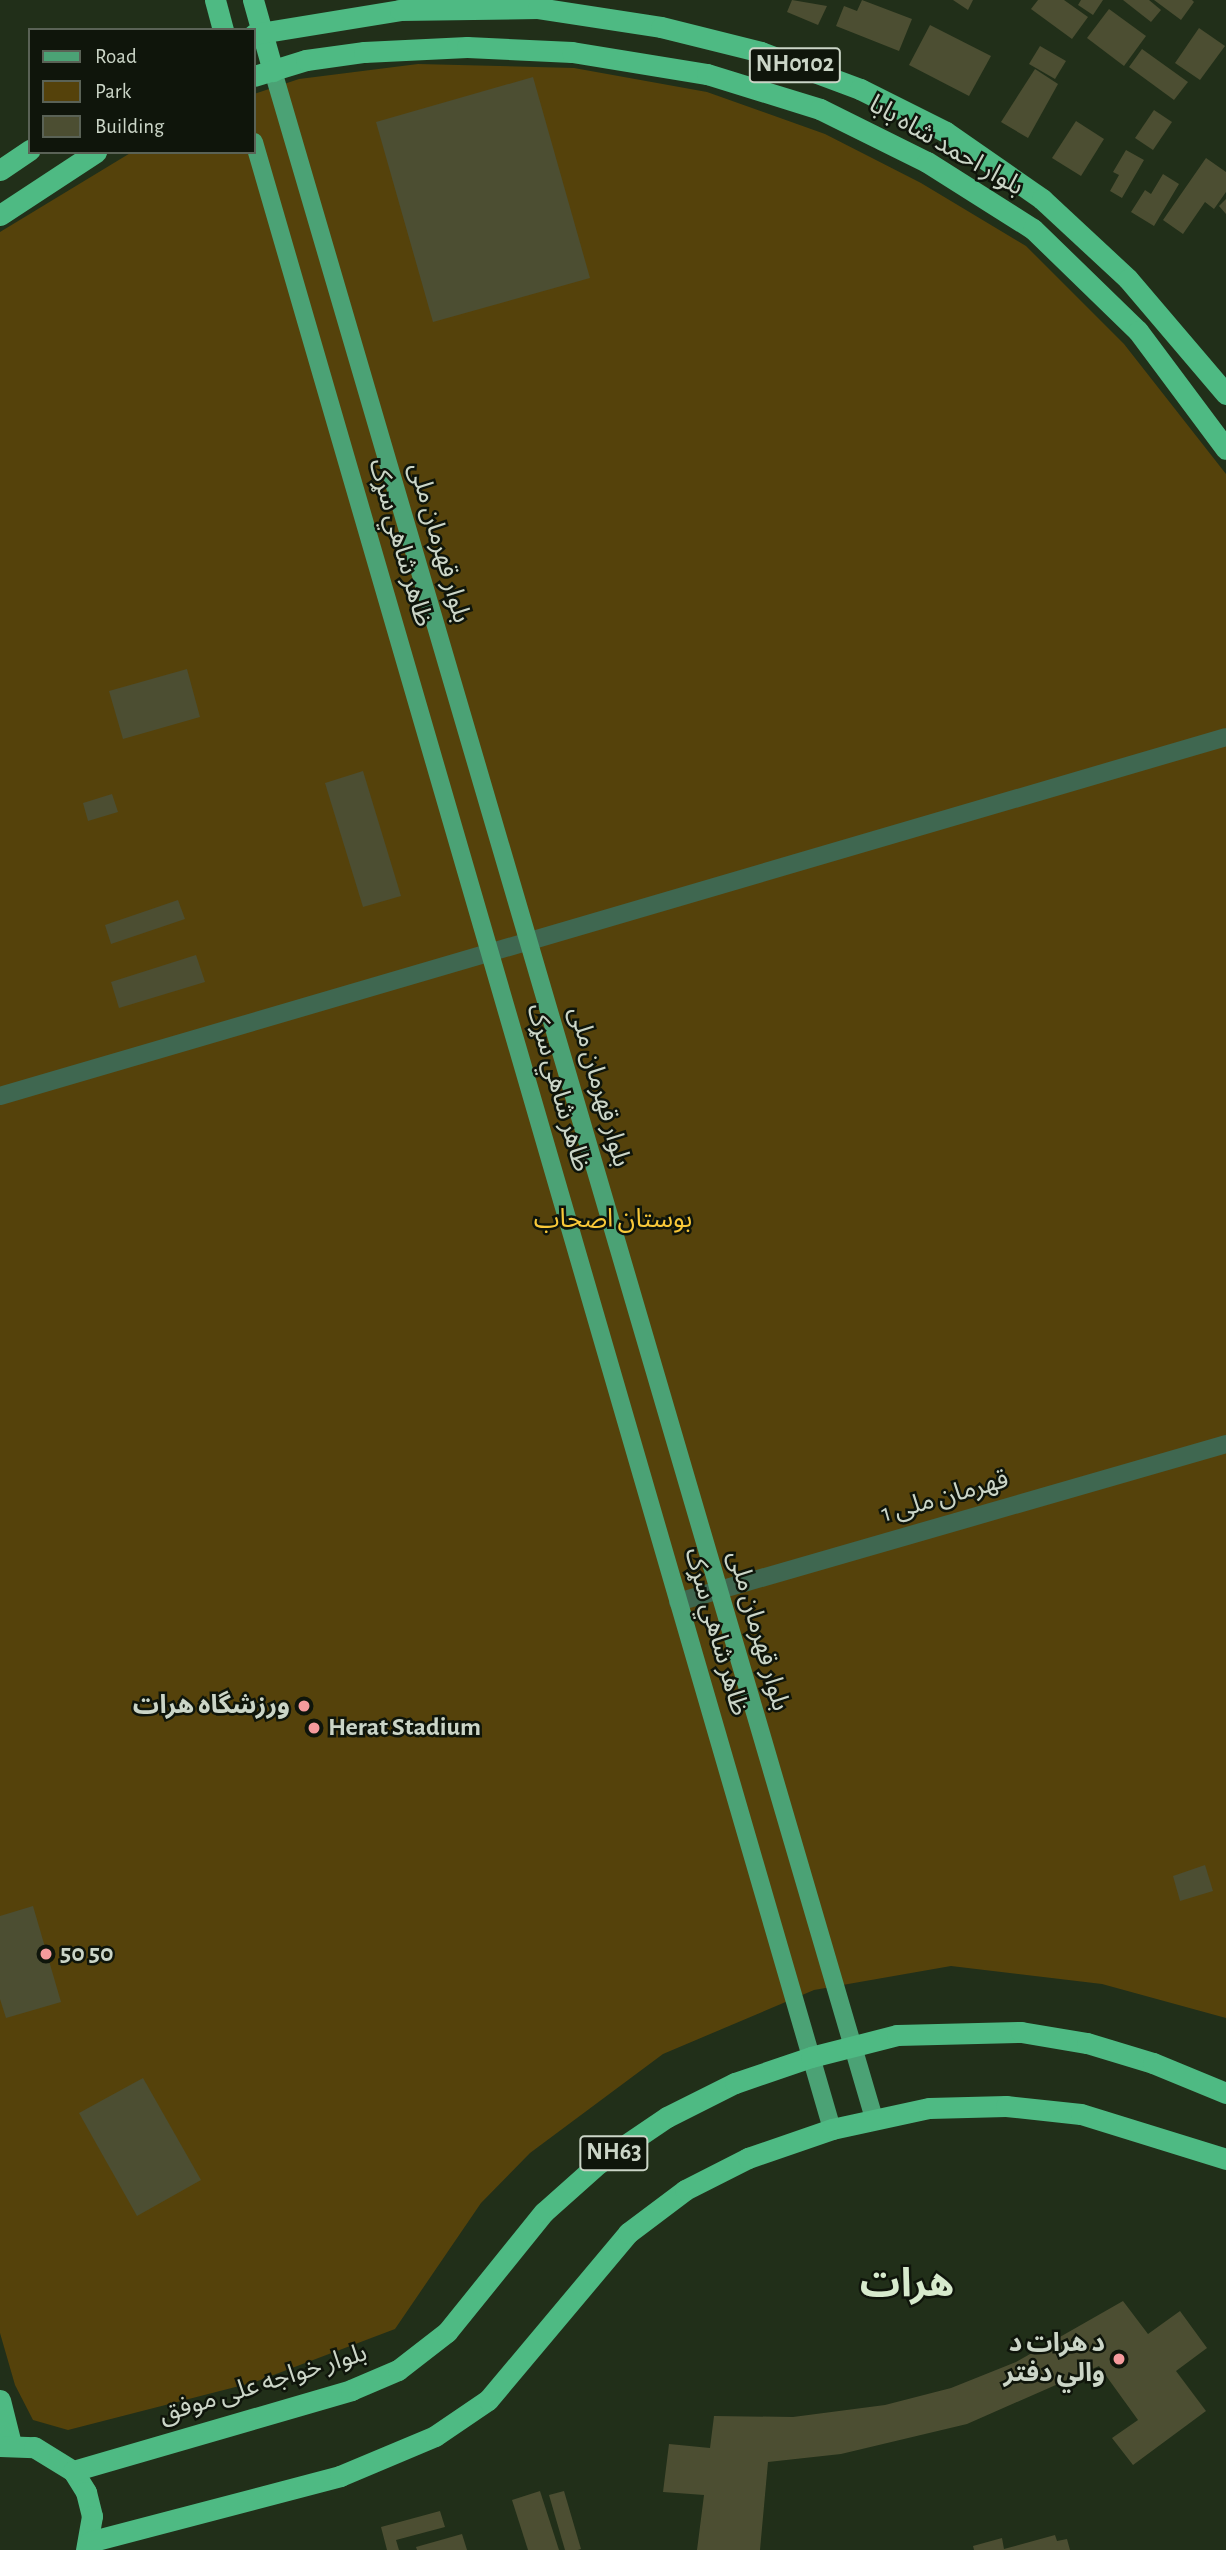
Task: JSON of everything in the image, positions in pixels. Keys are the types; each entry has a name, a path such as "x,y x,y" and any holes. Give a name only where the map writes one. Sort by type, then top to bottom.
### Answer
{"highway":[{"path":"215,0 222,28"},
{"path":"253,0 264,74"},
{"name":"بلوار احمد شاه بابا","path":"258,33 400,10 538,8 661,27 761,52 860,89 946,132 1042,199 1128,279 1226,394"},
{"name":"بلوار احمد شاه بابا","path":"264,74 306,60 364,52 467,47 572,52 707,74 820,109 927,162 1033,229 1138,331 1226,449"},
{"path":"0,170 28,151"},
{"path":"0,215 93,154"},
{"name":"بلوار خواجه علی موفق","path":"73,2470 351,2390 398,2370 447,2332 544,2212 599,2163 667,2117 734,2083 811,2057 897,2035 1021,2032 1087,2043 1153,2063 1226,2093"},
{"name":"NH63","path":"87,2546 340,2476 435,2436 488,2400 628,2233 685,2190 748,2158 832,2129 929,2108 1006,2106 1081,2114 1226,2159"},
{"path":"0,2400 6,2445 34,2447 73,2470 86,2492 92,2516 87,2546"}],"main road":[{"name":"بلوار قهرمان ملی","path":"264,74 529,942 874,2118"},
{"name":"ظاهر شاهي سړک","path":"256,149 832,2129"}],"street":[{"path":"0,1097 1226,737"},
{"name":"قهرمان ملی 1","path":"678,1602 1226,1444"}],"green space":[{"name":"بوستان اصحاب","path":"418,64 574,68 707,92 825,134 921,183 1026,246 1124,344 1226,474 1226,2018 1102,1984 951,1966 814,1990 663,2054 530,2153 481,2203 395,2329 255,2382 68,2430 33,2420 15,2385 0,2333 0,232 129,154 256,154 256,93 299,79"}],"building":[{"path":"792,0 827,6 818,25 787,12"},
{"path":"862,0 912,19 899,51 836,26 844,6 857,11"},
{"path":"953,0 973,0 968,10"},
{"path":"1038,0 1064,0 1088,17 1072,39 1031,9"},
{"path":"1081,0 1103,0 1093,15 1078,5"},
{"path":"1123,0 1149,0 1161,10 1151,22"},
{"path":"1154,0 1192,0 1194,2 1181,20"},
{"path":"1109,9 1146,36 1124,66 1087,38"},
{"path":"930,25 991,56 969,96 909,65"},
{"path":"1199,28 1225,46 1200,80 1175,63"},
{"path":"1040,46 1066,61 1055,79 1029,64"},
{"path":"1142,49 1188,82 1174,100 1129,67"},
{"path":"1035,69 1058,84 1028,138 1001,122"},
{"path":"533,77 590,278 433,322 376,122"},
{"path":"1154,110 1172,122 1153,150 1135,138"},
{"path":"1076,121 1104,139 1081,176 1052,158"},
{"path":"1126,150 1144,160 1122,198 1110,191 1119,175 1113,172"},
{"path":"1206,158 1226,172 1226,192 1214,209 1205,202 1183,234 1163,220"},
{"path":"1163,174 1179,184 1154,226 1131,212 1145,190 1151,194"},
{"path":"1226,199 1226,214 1219,206"},
{"path":"187,669 200,717 123,739 109,691"},
{"path":"363,771 401,896 363,907 325,783"},
{"path":"112,794 118,812 88,821 83,803"},
{"path":"178,900 185,919 111,944 105,925"},
{"path":"196,955 205,982 119,1008 111,982"},
{"path":"1205,1865 1213,1891 1180,1901 1173,1876"},
{"path":"33,1906 61,2002 6,2018 0,1999 0,1916"},
{"path":"143,2078 201,2180 137,2216 79,2113"},
{"path":"1123,2301 1148,2334 1180,2311 1207,2348 1176,2371 1206,2411 1133,2465 1112,2438 1138,2420 1099,2366 967,2424 841,2454 768,2462 760,2550 697,2550 704,2495 663,2492 669,2444 710,2448 714,2416 793,2417 885,2405 951,2388 1016,2362"},
{"path":"540,2491 559,2550 528,2550 512,2500"},
{"path":"564,2491 581,2549 578,2550 565,2550 549,2495"},
{"path":"440,2511 445,2527 396,2540 399,2550 387,2550 381,2527"},
{"path":"462,2534 467,2550 417,2550 416,2547"},
{"path":"1055,2535 1057,2541 1067,2539 1070,2550 974,2550 973,2546 1002,2538 1004,2549"}],"place":[{"name":"ورزشگاه هرات","path":"304,1706"},
{"name":"Herat Stadium","path":"314,1728"},
{"name":"50 50","path":"46,1954"},
{"name":"د هرات د والي دفتر","path":"1119,2359"}],"district":[{"name":"هرات","path":"907,2284"}]}
